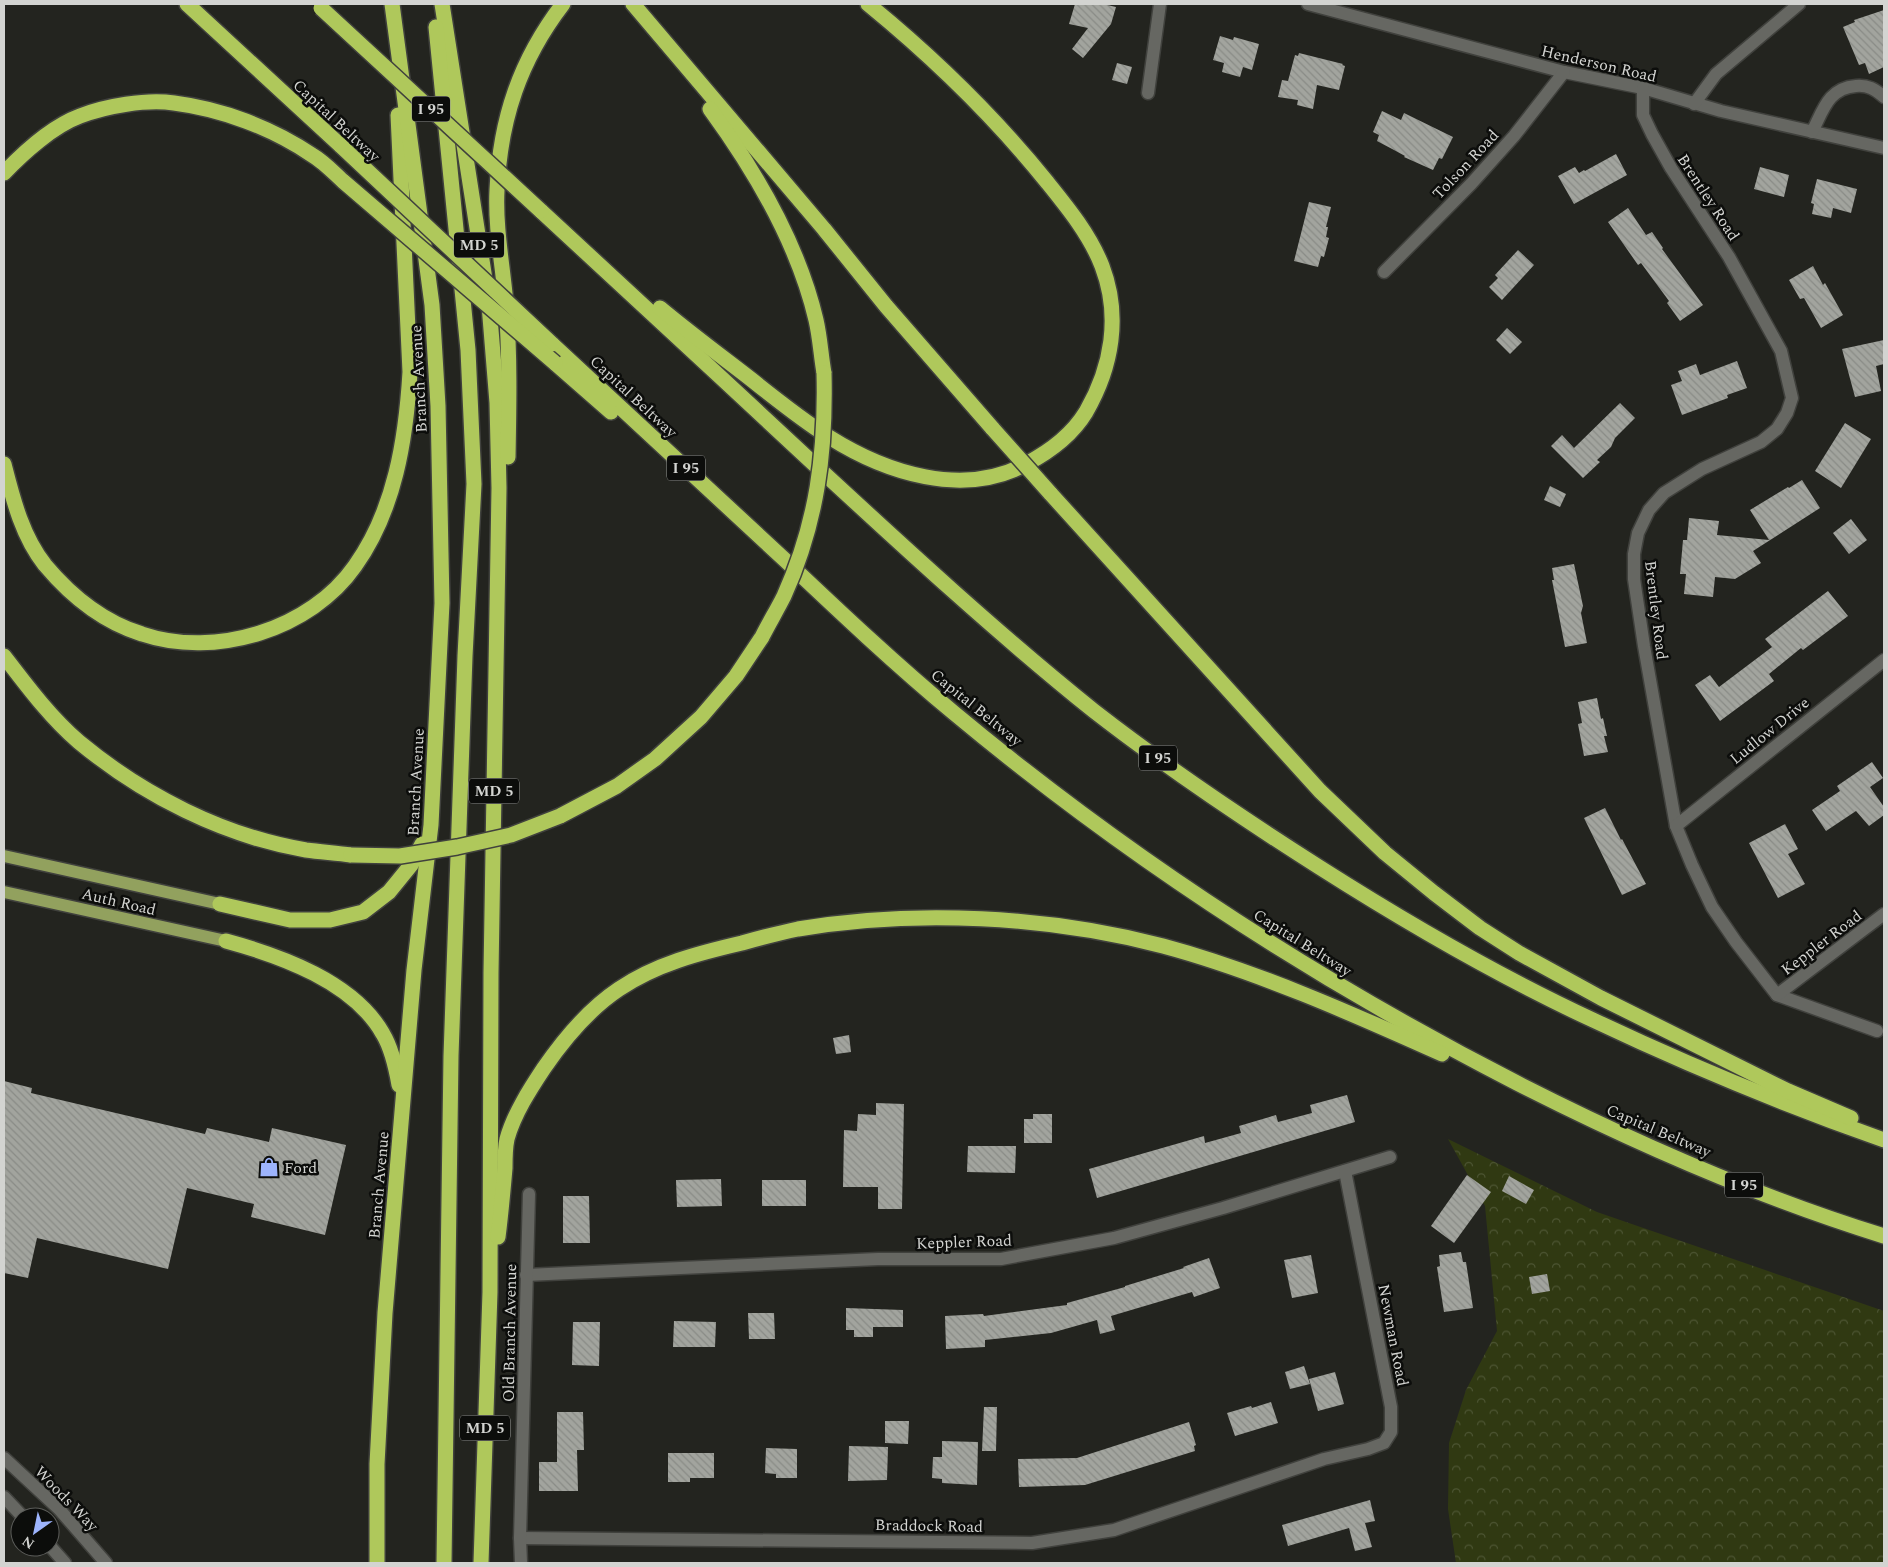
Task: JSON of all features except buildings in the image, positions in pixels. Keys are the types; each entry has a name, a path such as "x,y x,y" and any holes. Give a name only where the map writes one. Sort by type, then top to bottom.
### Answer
{"highway":[{"name":"Capital Beltway","path":"186,4 820,593 953,712 1043,784 1141,857 1232,919 1325,977 1441,1044 1606,1127 1752,1189 1848,1225 1884,1236"},
{"path":"434,4 468,350 474,484 465,656 451,1056 444,1563"},
{"name":"MD 5","path":"442,4 489,305 496,403 499,488 491,973 490,1292 481,1563"},
{"path":"498,603 507,488 509,402 506,305 498,238 497,191 504,129 515,88 546,26 563,4"},
{"path":"633,4 824,228 886,306 993,429 1320,791 1385,853 1480,928 1601,998 1788,1091 1884,1132"},
{"path":"541,211 669,316 798,416 830,438 855,452 883,465 905,472 945,480 980,480 1010,472 1042,456 1065,437 1081,419 1095,396 1104,372 1111,345 1114,318 1103,268 1087,236 1062,200 1017,144 965,89 917,43 868,4"},
{"name":"I 95","path":"319,5 922,564 1011,642 1097,712 1193,784 1371,900 1483,964 1590,1019 1693,1065 1784,1103 1884,1140"},
{"path":"4,464 14,503 28,538 44,563 65,587 91,609 117,624 143,635 208,643 242,638 278,626 311,610 335,590 354,567 374,536 387,506 397,467 408,408 410,372 393,5"},
{"name":"Branch Avenue","path":"377,1563 377,1454 385,1313 414,970 431,825 442,603 438,406 432,305 393,5"},
{"path":"4,656 42,705 78,741 120,773 166,801 213,824 259,838 304,850 351,855 400,856 457,848 511,835 560,816 617,786 655,759 701,717 736,676 762,637 784,596 803,547 814,509 822,462 825,420 824,373 816,320 800,268 778,217 746,160 645,18"},
{"path":"4,173 17,158 46,136 78,116 111,107 141,103 172,102 214,112 250,123 281,137 313,155 820,593"},
{"path":"4,180 17,158"},
{"path":"220,904 290,920 330,920 363,912 388,892 411,865 431,825"},
{"path":"490,1292 501,1216 507,1140 519,1110 532,1086 557,1049 587,1016 619,989 669,963 798,929 874,921 951,917 1024,921 1107,934 1162,946 1224,965 1322,1002 1606,1127"},
{"path":"226,941 266,952 326,979 365,1009 384,1034 395,1065 402,1103"}],"main road":[{"name":"Auth Road","path":"4,856 220,904"},
{"name":"Auth Road","path":"4,892 226,941"}],"street":[{"path":"1148,93 1160,4"},
{"name":"Henderson Road","path":"1308,4 1564,72 1643,88 1694,104 1812,132 1884,146"},
{"path":"1694,104 1716,74 1800,4"},
{"name":"Tolson Road","path":"1384,272 1514,136 1564,72"},
{"path":"1812,132 1828,100 1835,92 1848,87 1865,86 1876,90 1884,97"},
{"name":"Brentley Road","path":"1643,88 1643,115 1652,134 1671,168 1729,257 1781,351 1792,398 1788,413 1777,429 1761,442 1702,469 1664,493 1649,510 1638,533 1634,554 1634,579 1644,646 1676,826 1712,907 1777,995"},
{"name":"Ludlow Drive","path":"1676,826 1884,660"},
{"name":"Keppler Road","path":"1777,995 1884,914"},
{"path":"1777,995 1877,1031"},
{"name":"Keppler Road","path":"526,1275 878,1259 1001,1259 1114,1238 1223,1208 1390,1157"},
{"name":"Newman Road","path":"1324,1459 1368,1449 1384,1443 1391,1432 1391,1407 1345,1171"},
{"name":"Old Branch Avenue","path":"521,1563 520,1538 529,1194"},
{"name":"Woods Way","path":"4,1458 59,1509 106,1563"},
{"name":"Braddock Road","path":"520,1538 1032,1543 1114,1530 1324,1459"},
{"path":"4,1497 14,1507"}],"green space":[{"path":"1448,1139 1597,1212 1884,1311 1884,1563 1456,1563 1448,1509 1449,1443 1466,1390 1497,1331 1485,1206"}],"place":[{"name":"Ford","path":"269,1167"}]}
